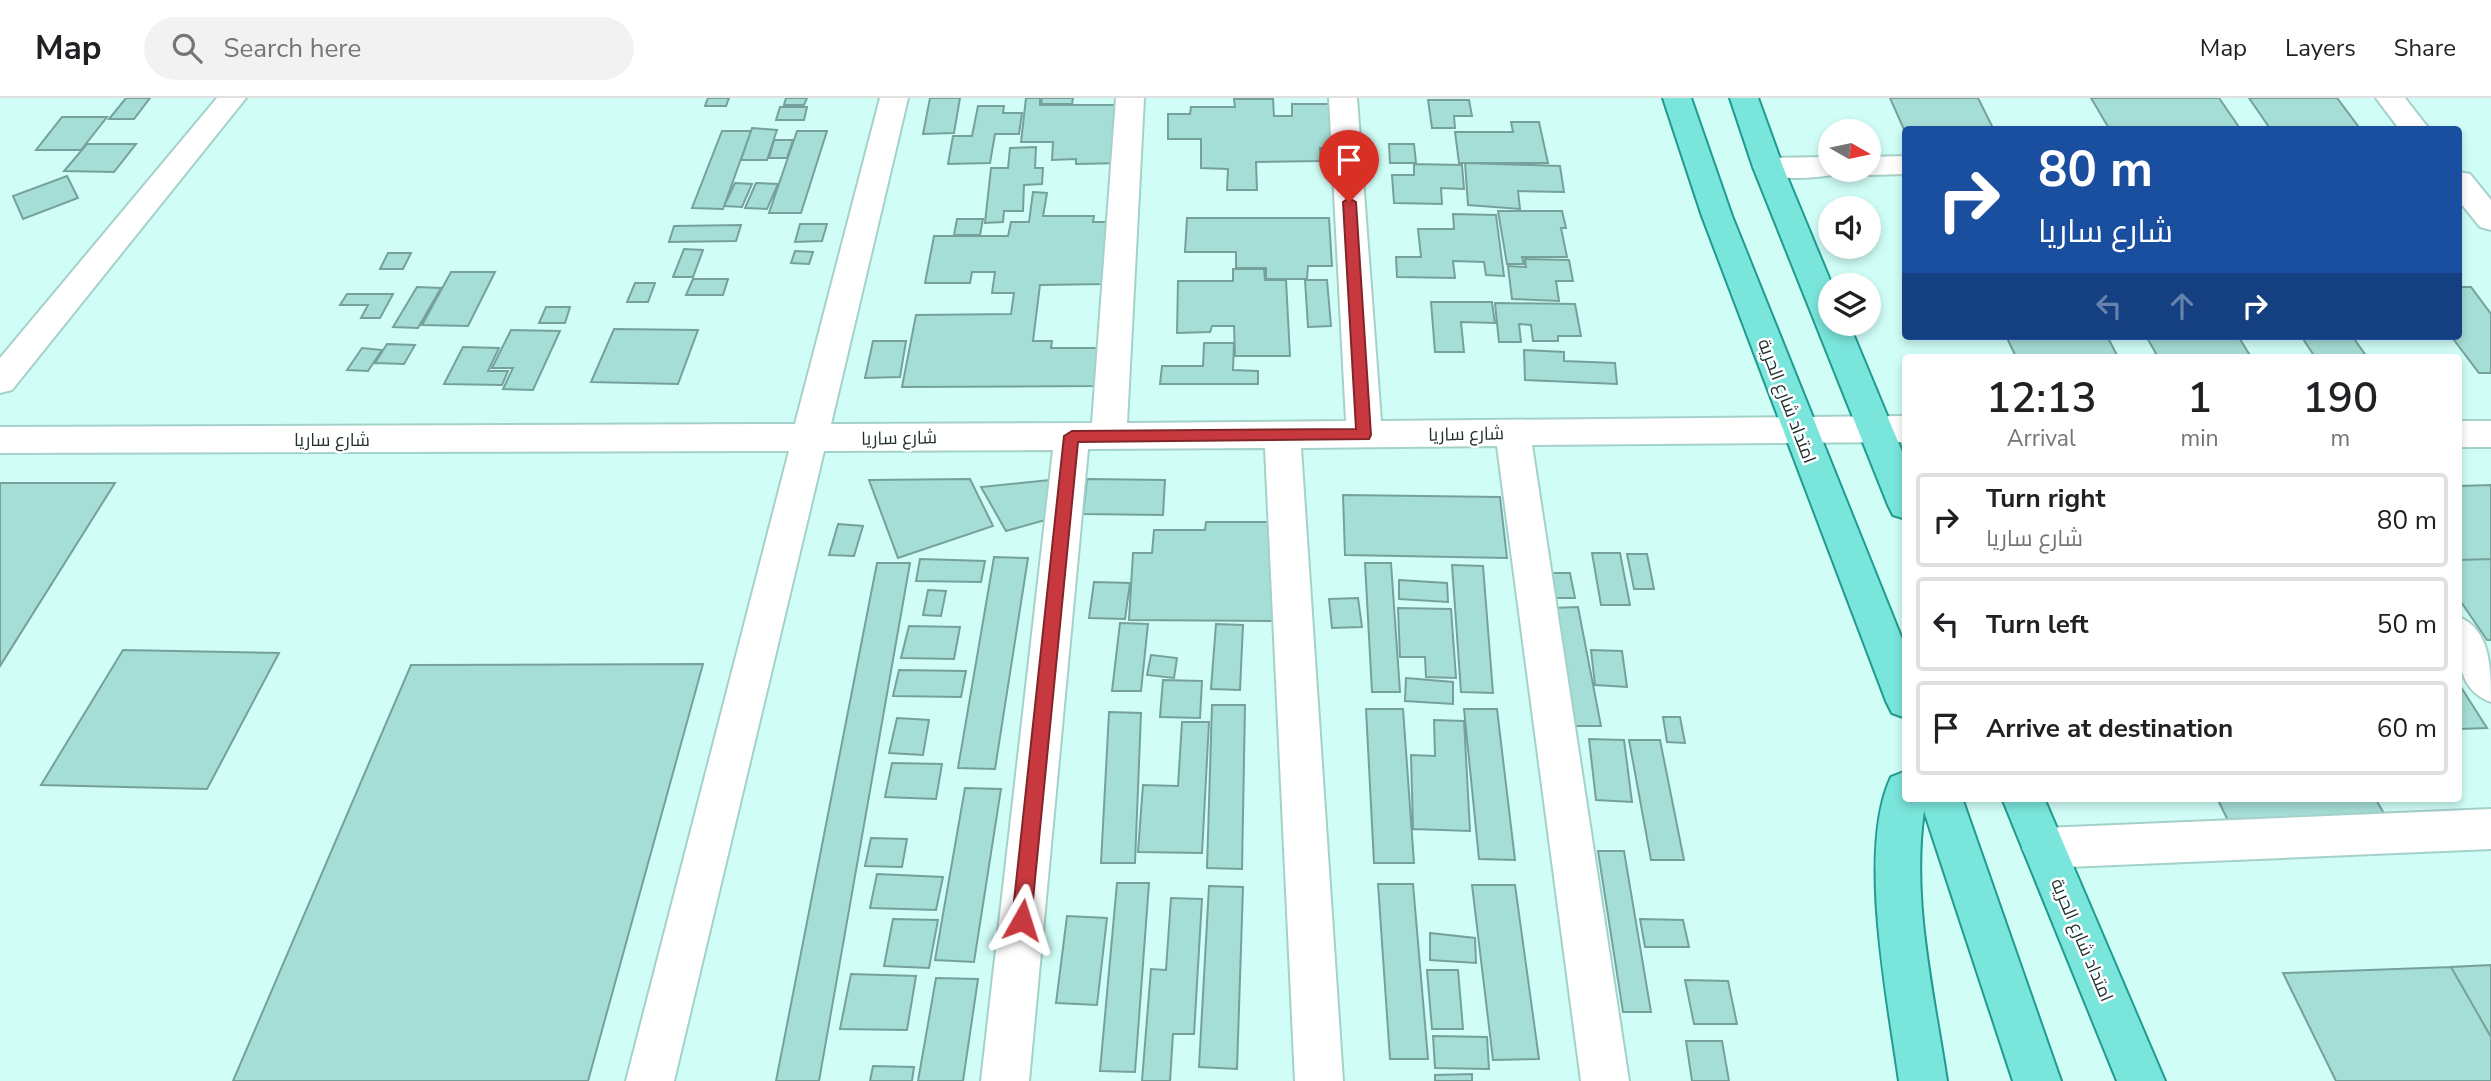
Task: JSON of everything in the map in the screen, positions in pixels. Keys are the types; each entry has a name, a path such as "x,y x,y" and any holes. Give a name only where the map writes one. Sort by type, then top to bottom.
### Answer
{"main road":[{"name":"امتداد شارع الحرية","path":"1677,98 1717,216 1797,428 1902,691"},
{"path":"1744,98 1768,167 1818,290"},
{"path":"1839,336 1891,429 1902,485"},
{"path":"1903,802 1900,884 1906,959 1923,1081"},
{"path":"1942,802 2037,1081"},
{"name":"امتداد شارع الحرية","path":"2026,802 2140,1081"}],"street":[{"path":"0,381 232,98"},
{"path":"650,1081 894,98"},
{"path":"1005,1081 1091,436 1130,98"},
{"path":"1343,98 1364,435"},
{"path":"2390,98 2413,126"},
{"path":"1881,166 1902,165"},
{"path":"1768,167 1818,166"},
{"path":"2462,185 2491,220"},
{"name":"شارع ساريا","path":"0,440 810,439 1891,429"},
{"path":"1513,433 1605,1081"},
{"path":"2462,434 2491,434"},
{"path":"1282,435 1319,1081"},
{"path":"2462,638 2491,685"},
{"path":"2044,848 2491,829"}],"building":[{"path":"126,98 150,98 134,119 109,119"},
{"path":"708,98 729,98 726,106 705,106"},
{"path":"786,98 807,98 804,105 784,105"},
{"path":"930,98 960,98 954,133 923,134"},
{"path":"1026,98 1040,98 1040,105 1126,105 1123,163 1076,164 1076,159 1052,160 1053,142 1021,142"},
{"path":"1042,98 1073,98 1072,104 1041,104"},
{"path":"1890,98 1978,98 1992,126 1902,126"},
{"path":"2091,98 2219,98 2238,126 2108,126"},
{"path":"2249,98 2337,98 2358,126 2268,126"},
{"path":"1234,99 1273,99 1274,116 1292,116 1292,104 1340,104 1343,148 1320,148 1321,161 1256,162 1257,190 1227,190 1228,169 1201,168 1201,139 1168,139 1168,114 1190,114 1191,107 1235,107"},
{"path":"1428,100 1469,100 1472,116 1454,116 1455,128 1432,128"},
{"path":"978,106 1004,106 1003,113 1022,113 1019,134 995,134 990,163 948,164 953,136 972,136"},
{"path":"780,107 807,107 804,120 776,120"},
{"path":"62,117 107,117 81,150 36,150"},
{"path":"1511,122 1539,122 1548,163 1459,163 1455,132 1513,132"},
{"path":"752,128 777,130 767,160 741,160"},
{"path":"722,131 751,131 723,209 692,208"},
{"path":"797,131 827,131 801,213 769,213"},
{"path":"774,140 793,140 787,158 769,158"},
{"path":"87,144 136,144 114,172 64,171"},
{"path":"1389,144 1414,144 1416,163 1390,163"},
{"path":"1036,147 1035,168 1043,168 1042,184 1024,185 1023,211 1004,211 1003,222 985,223 991,168 1008,168 1010,148"},
{"path":"1465,163 1560,166 1564,192 1518,191 1520,209 1468,205"},
{"path":"1414,164 1462,165 1464,189 1441,188 1442,204 1394,203 1392,175 1414,175"},
{"path":"67,176 78,198 23,219 13,196"},
{"path":"735,183 752,184 742,207 724,206"},
{"path":"756,183 778,184 767,209 745,208"},
{"path":"1033,192 1047,193 1043,216 1094,216 1093,222 1113,222 1108,284 1040,285 1033,341 1052,341 1051,348 1099,348 1096,386 902,387 916,315 1011,314 1014,293 992,293 995,272 972,272 970,283 925,283 934,236 1008,236 1011,222 1029,222"},
{"path":"1498,211 1562,211 1566,228 1561,228 1567,257 1522,257 1524,264 1507,264"},
{"path":"1453,214 1496,215 1504,276 1486,275 1484,262 1453,261 1455,278 1397,277 1396,257 1421,257 1418,229 1454,229"},
{"path":"1187,218 1329,218 1332,266 1308,266 1307,279 1266,279 1266,268 1236,268 1236,252 1185,252"},
{"path":"957,219 983,219 980,235 954,235"},
{"path":"800,224 827,224 822,241 795,242"},
{"path":"741,225 736,241 669,242 674,226"},
{"path":"684,249 703,250 693,277 673,277"},
{"path":"795,251 813,252 809,264 791,263"},
{"path":"388,253 411,253 403,269 380,269"},
{"path":"1525,259 1569,260 1573,281 1556,281 1559,301 1512,299 1508,266 1526,267"},
{"path":"1233,269 1264,269 1265,280 1286,280 1290,356 1235,356 1234,326 1212,326 1210,332 1177,333 1178,281 1233,281"},
{"path":"451,272 495,272 468,326 422,325"},
{"path":"693,279 728,279 723,295 686,295"},
{"path":"1305,280 1327,280 1331,326 1308,327"},
{"path":"635,283 655,283 648,302 627,302"},
{"path":"417,287 441,288 418,328 393,327"},
{"path":"2462,287 2471,287 2491,314 2491,373 2479,373 2454,340 2462,340"},
{"path":"347,294 393,294 380,318 361,318 368,305 340,305"},
{"path":"1431,302 1492,302 1495,323 1461,322 1464,352 1435,352"},
{"path":"1495,303 1575,304 1581,336 1558,336 1558,341 1533,341 1531,325 1519,324 1521,342 1499,342"},
{"path":"546,307 570,307 565,323 539,323"},
{"path":"614,329 698,330 678,384 591,382"},
{"path":"511,330 560,331 533,390 503,389 513,368 492,368"},
{"path":"2008,340 2109,340 2116,354 2015,354"},
{"path":"2148,340 2240,340 2249,354 2156,354"},
{"path":"2304,340 2355,340 2365,354 2313,354"},
{"path":"873,341 906,341 900,377 865,378"},
{"path":"1204,343 1234,343 1233,370 1258,371 1258,384 1160,384 1162,366 1203,366"},
{"path":"387,344 415,345 404,364 375,363"},
{"path":"463,347 499,348 488,371 508,371 502,385 444,384"},
{"path":"362,348 382,350 368,371 347,370"},
{"path":"1524,350 1564,352 1564,361 1615,363 1617,384 1525,380"},
{"path":"970,479 993,526 898,558 869,480"},
{"path":"1087,479 1165,480 1163,515 1083,514"},
{"path":"1049,480 1056,517 1006,531 981,487"},
{"path":"0,483 115,483 0,666"},
{"path":"2491,485 2491,559 2462,560 2462,486"},
{"path":"1343,495 1500,497 1507,558 1345,555"},
{"path":"1206,522 1276,522 1276,621 1129,620 1133,553 1152,553 1154,530 1205,530"},
{"path":"838,524 863,526 854,556 829,555"},
{"path":"1592,553 1620,553 1630,605 1601,605"},
{"path":"1627,554 1647,554 1654,589 1634,589"},
{"path":"994,557 1028,558 995,769 958,768"},
{"path":"920,559 985,561 981,582 916,581"},
{"path":"2491,559 2491,640 2487,640 2462,603 2462,560"},
{"path":"877,563 910,563 819,1081 776,1081"},
{"path":"1365,563 1391,563 1400,692 1372,692"},
{"path":"1452,565 1483,566 1493,693 1461,692"},
{"path":"1549,573 1570,573 1575,598 1552,598"},
{"path":"1399,580 1447,583 1448,602 1399,599"},
{"path":"1094,582 1130,583 1125,619 1089,618"},
{"path":"928,590 946,591 941,616 923,615"},
{"path":"1358,598 1362,627 1332,628 1329,599"},
{"path":"1578,607 1601,726 1573,726 1551,608"},
{"path":"1398,608 1451,609 1456,678 1426,677 1425,657 1400,657"},
{"path":"1120,623 1148,624 1141,691 1112,691"},
{"path":"1216,624 1243,625 1240,690 1211,689"},
{"path":"909,626 960,627 954,659 901,658"},
{"path":"123,650 279,653 207,789 41,785"},
{"path":"1591,650 1622,651 1627,687 1595,685"},
{"path":"1151,655 1177,658 1174,678 1147,675"},
{"path":"703,664 588,1081 233,1081 411,665"},
{"path":"899,670 966,671 961,697 893,696"},
{"path":"1406,678 1453,682 1453,704 1405,701"},
{"path":"1163,680 1202,681 1200,718 1160,717"},
{"path":"2462,689 2487,728 2462,729"},
{"path":"1212,705 1245,705 1242,869 1207,868"},
{"path":"1366,709 1403,709 1414,863 1374,863"},
{"path":"1464,709 1497,709 1515,860 1479,859"},
{"path":"1109,712 1141,713 1135,863 1101,863"},
{"path":"1663,717 1680,717 1685,743 1667,742"},
{"path":"897,718 929,720 923,755 889,753"},
{"path":"1434,720 1464,721 1470,831 1413,829 1411,755 1435,756"},
{"path":"1182,722 1209,722 1202,853 1138,852 1143,785 1178,786"},
{"path":"1589,739 1624,740 1632,802 1596,800"},
{"path":"1629,740 1660,740 1684,860 1651,860"},
{"path":"892,763 942,764 936,799 885,797"},
{"path":"965,788 1001,789 974,962 935,960"},
{"path":"2219,802 2377,802 2392,827 2234,833"},
{"path":"871,838 907,839 902,867 865,866"},
{"path":"1598,851 1624,851 1651,1012 1623,1012"},
{"path":"877,874 943,877 936,910 870,908"},
{"path":"1117,883 1149,883 1135,1072 1100,1071"},
{"path":"1378,884 1413,884 1428,1059 1390,1059"},
{"path":"1472,885 1515,885 1539,1059 1493,1060"},
{"path":"1209,886 1243,887 1237,1069 1199,1067"},
{"path":"1171,898 1202,899 1194,1034 1173,1034 1170,1081 1142,1081 1151,969 1166,970"},
{"path":"1067,916 1107,918 1097,1005 1056,1003"},
{"path":"893,919 938,920 929,968 884,966"},
{"path":"1640,919 1683,920 1689,947 1645,947"},
{"path":"1430,933 1475,938 1476,963 1430,960"},
{"path":"2491,965 2491,1037 2451,967"},
{"path":"2451,967 2491,1037 2491,1081 2336,1081 2283,973"},
{"path":"1427,970 1458,970 1463,1029 1432,1029"},
{"path":"851,974 916,976 907,1030 840,1029"},
{"path":"936,978 978,979 963,1081 918,1081"},
{"path":"1685,980 1728,981 1737,1024 1694,1024"},
{"path":"1433,1036 1487,1037 1489,1069 1435,1068"},
{"path":"1686,1041 1722,1041 1729,1081 1692,1081"},
{"path":"873,1066 914,1067 912,1081 870,1081"},
{"path":"1472,1074 1472,1081 1435,1081 1435,1075"}],"route":[{"path":"1022,920 1072,436 1364,435 1349,202"}]}
